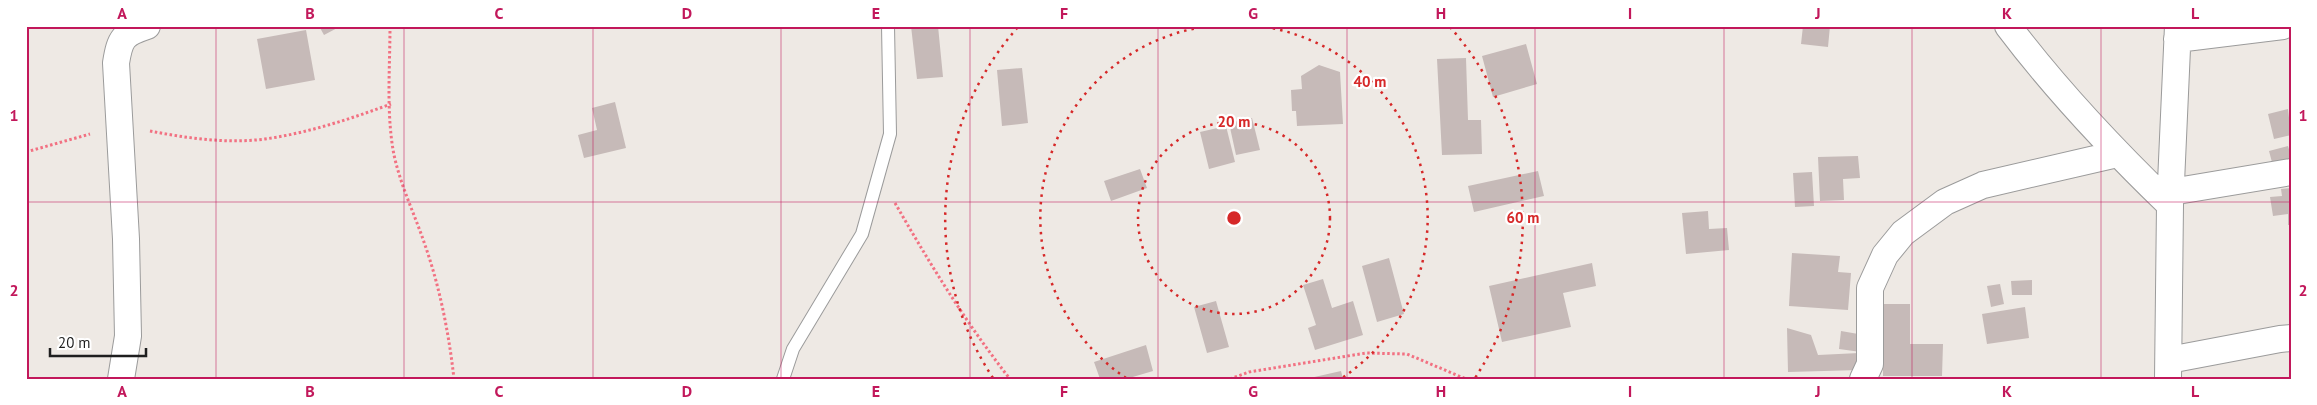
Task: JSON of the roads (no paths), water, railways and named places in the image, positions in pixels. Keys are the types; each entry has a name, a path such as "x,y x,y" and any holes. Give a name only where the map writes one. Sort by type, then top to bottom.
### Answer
{"street":[{"path":"2008,26 2031,57 2117,154 2171,199"},
{"path":"2283,26 2177,33 2171,199 2168,370 2280,339 2291,338"},
{"path":"121,379 128,336 116,63 118,46 131,29"},
{"path":"1863,379 1870,364 1870,288 1885,255 1903,233 1945,202 1982,185 2117,154"},
{"path":"2171,199 2291,172"}],"lane":[{"path":"783,379 793,349 862,234 890,134 888,26"}]}
